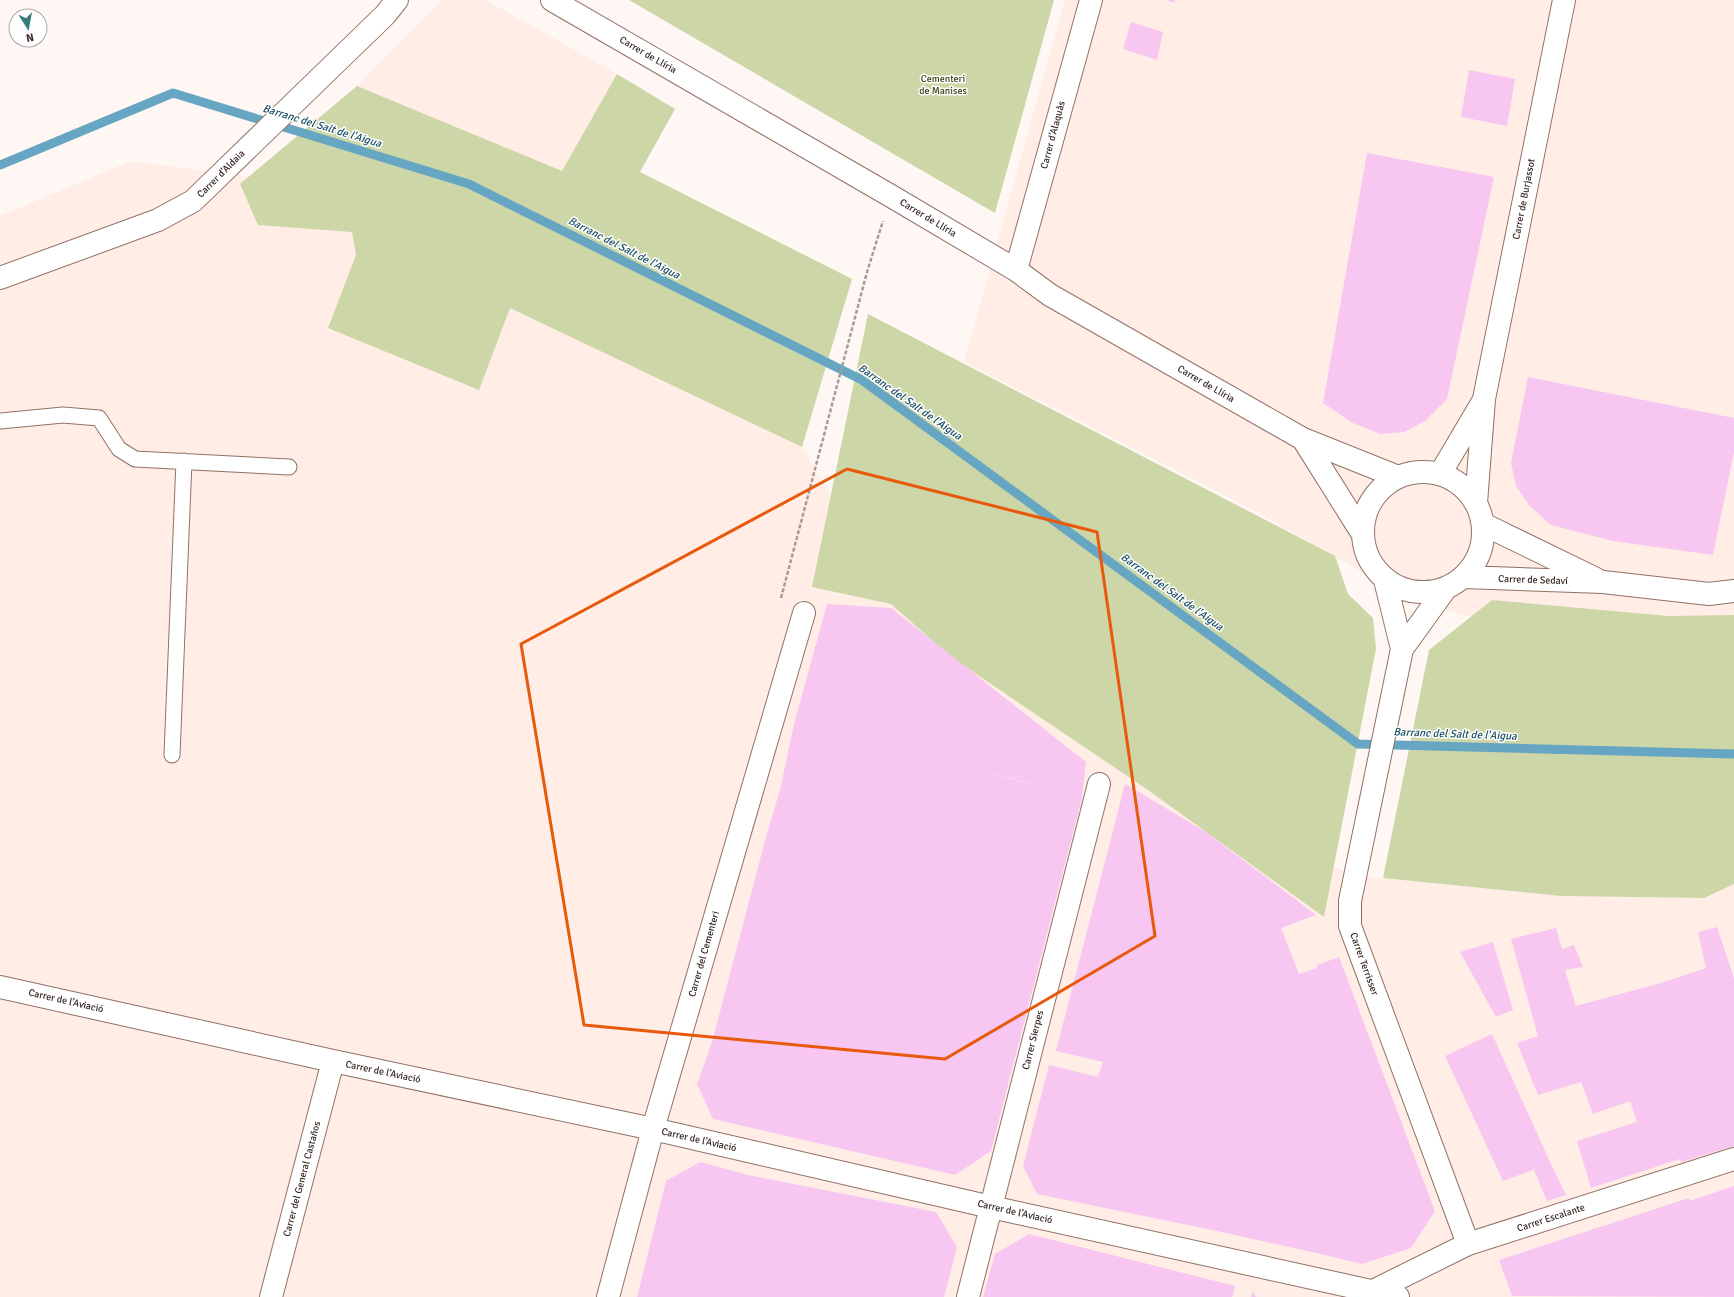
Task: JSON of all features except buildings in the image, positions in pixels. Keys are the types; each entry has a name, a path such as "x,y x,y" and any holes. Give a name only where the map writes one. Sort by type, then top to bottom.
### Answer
{"street":[{"name":"Carrer d’Aldaia","path":"0,278 158,220 193,202 300,96 385,15 397,0"},
{"name":"Carrer de Llíria","path":"552,0 1016,270 1050,295 1303,439 1398,476"},
{"name":"Carrer d’Alaquàs","path":"1016,270 1091,0"},
{"name":"Carrer de Burjassot","path":"1480,513 1484,399 1564,0"},
{"name":"Carrer de Burjassot","path":"1440,474 1484,399"},
{"name":"Carrer de Llíria","path":"1303,439 1362,533"},
{"path":"1419,472 1440,474 1461,485 1480,513 1480,553 1454,583 1414,592 1385,580 1368,559 1362,533 1372,499 1398,476 1419,472"},
{"name":"Carrer de Sedaví","path":"1480,513 1603,582"},
{"name":"Carrer Terrisser","path":"1385,580 1402,649 1350,901 1350,926 1468,1244"},
{"name":"Carrer de Sedaví","path":"1454,583 1603,582 1709,594 1734,590"},
{"name":"Carrer Terrisser","path":"1402,649 1454,583"},
{"name":"Carrer del Cementeri","path":"608,1297 653,1129 804,613"},
{"name":"Carrer Sierpes","path":"968,1297 1098,784"},
{"name":"Carrer de l’Aviació","path":"0,987 332,1061 653,1129 1372,1294 1398,1297"},
{"name":"Carrer del General Castaños","path":"271,1297 332,1061"},
{"name":"Carrer Escalante","path":"1372,1294 1468,1244 1734,1159"}],"lane":[{"path":"0,421 63,415 99,418 120,449 134,459 289,467"},
{"path":"172,755 184,461"}],"path":[{"path":"783,590 867,272 891,196"}],"highlighted area":[{"path":"847,469 1097,532 1155,936 945,1059 584,1025 521,644"}],"shaded area":[{"path":"443,0 486,0 617,74 562,171 357,86"},
{"path":"1065,0 1734,0 1734,652 1638,663 1413,601 1257,512 964,362"},
{"path":"131,161 275,180 787,421 866,555 1138,760 1350,875 1561,896 1704,898 1734,884 1734,1297 0,1297 0,216"}],"green space":[{"name":"Cementeri de Manises","path":"629,0 1054,0 995,213"},
{"path":"617,74 675,109 640,172 852,279 802,447 510,308 479,390 328,328 356,255 352,232 258,225 240,184 357,86 562,171"},
{"path":"868,314 1335,556 1348,594 1373,618 1376,649 1324,917 1148,790 951,657 891,604 812,587"},
{"path":"1492,600 1668,616 1734,615 1734,884 1704,898 1561,896 1383,878 1429,650"}],"waterway":[{"name":"Barranc del Salt de l'Aigua","path":"0,165 173,93 469,184 862,380 1358,744 1734,754"}]}
